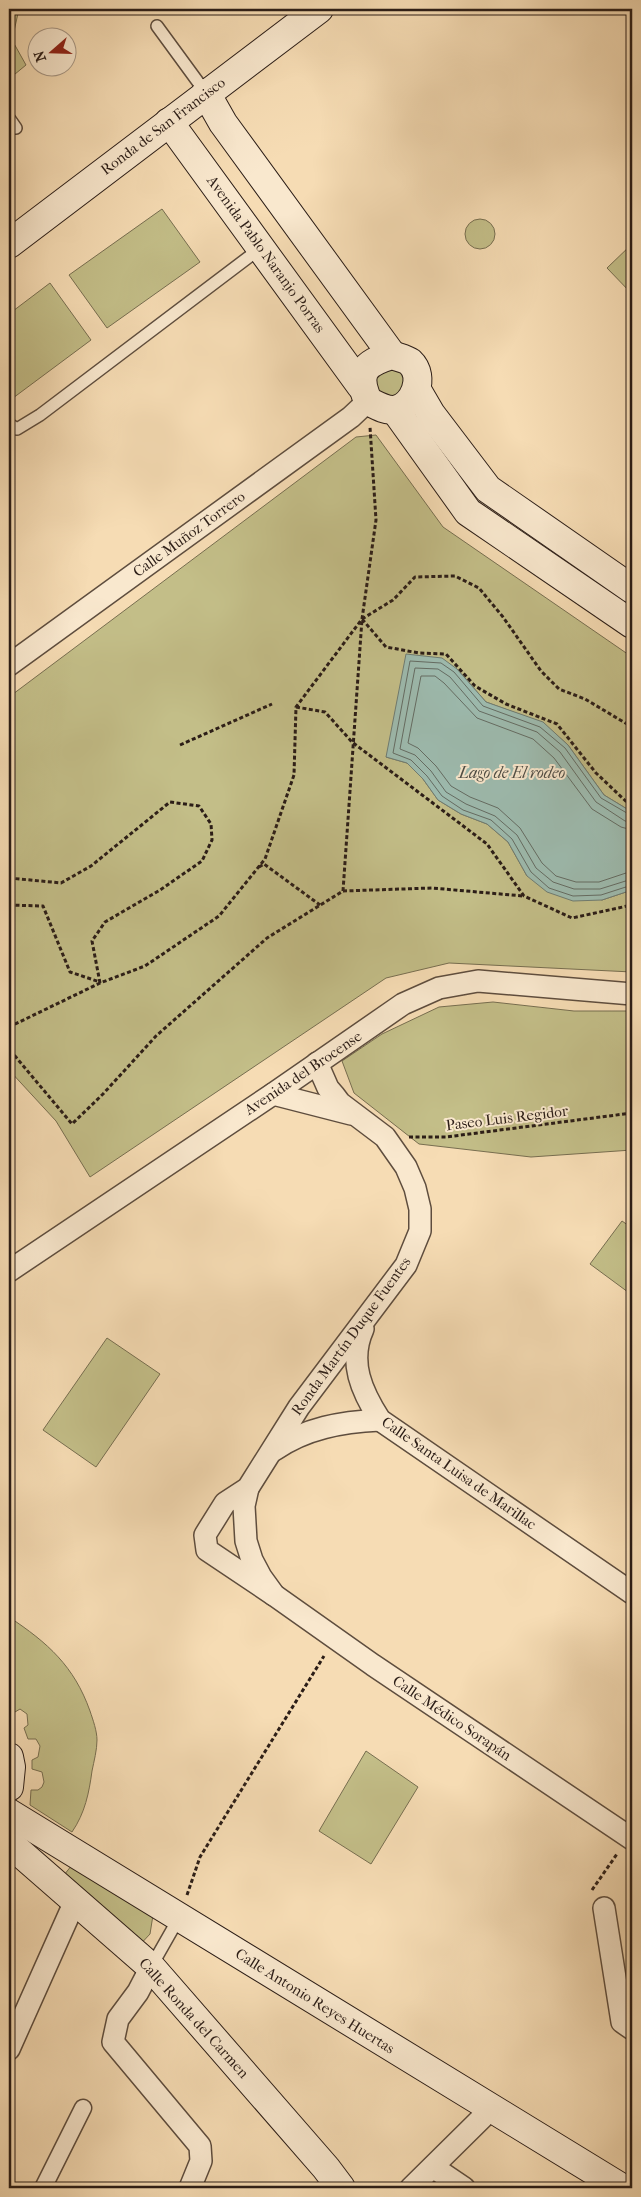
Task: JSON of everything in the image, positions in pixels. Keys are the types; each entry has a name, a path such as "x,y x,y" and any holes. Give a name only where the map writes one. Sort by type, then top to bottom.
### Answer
{"main road":[{"name":"Ronda de San Francisco","path":"9,244 319,9"},
{"path":"206,93 223,123 392,354 410,362 416,373 417,390 426,408 488,489 632,589"},
{"name":"Avenida Pablo Naranjo Porras","path":"169,122 262,247 365,394"},
{"path":"392,354 375,360 363,373 365,394 382,408 395,410 410,400 417,390"},
{"path":"395,410 468,512 632,624"},
{"path":"9,1757 11,1767 9,1786"},
{"name":"Calle Antonio Reyes Huertas","path":"9,1813 68,1851 180,1916 622,2188"},
{"name":"Calle Ronda del Carmen","path":"9,1843 76,1899 151,1967 328,2178"}],"street":[{"name":"Calle Muñoz Torrero","path":"9,665 350,417 365,394"},
{"name":"Avenida del Brocense","path":"9,1271 273,1094 403,1004 439,988 478,981 632,994"},
{"path":"317,1063 328,1088 340,1103 356,1115"},
{"name":"Ronda Martín Duque Fuentes","path":"205,1535 225,1503 248,1488 299,1407 406,1265 420,1230 420,1209 415,1188 406,1167 385,1137 356,1115 273,1094"},
{"name":"Calle Santa Luisa de Marillac","path":"371,1313 358,1343 356,1364 361,1384 380,1420 632,1593"},
{"name":"Ronda Martín Duque Fuentes","path":"271,1452 286,1441 325,1427 345,1422 380,1420"},
{"name":"Calle Médico Sorapán","path":"248,1488 244,1506 246,1542 256,1568 274,1595"},
{"name":"Calle Médico Sorapán","path":"205,1535 207,1550 335,1639 630,1837"},
{"path":"9,2049 76,1899"},
{"path":"596,1902 622,2022 632,2029"},
{"path":"151,1967 138,1992 118,2019 113,2042 200,2146 202,2161 190,2188"},
{"path":"43,2188 83,2108"},
{"path":"411,2188 491,2109"},
{"path":"433,2167 464,2188"}],"lane":[{"path":"157,26 206,93"},
{"path":"9,118 16,128"},
{"path":"9,424 17,429 40,415 262,247"},
{"path":"151,1967 180,1916"}],"path":[{"path":"343,890 362,619 376,520 365,394"},
{"path":"9,1027 100,983 145,966 220,916 265,859 294,775 296,707 362,619 393,600 415,577 456,576 479,588 504,617 541,671 558,689 585,699 632,727"},
{"path":"362,619 386,647 419,653 446,654 475,686 506,704 557,724 596,773 632,807"},
{"path":"180,745 272,704"},
{"path":"296,707 325,712 352,742 487,844 524,896"},
{"path":"9,878 60,883 92,866 170,802 199,806 210,824 212,840 202,861 160,890 105,922 92,941 100,983"},
{"path":"259,867 264,864 320,905"},
{"path":"9,1052 15,1056 72,1124 103,1094 156,1036 267,938 343,890 432,888 524,896 572,918 632,905"},
{"path":"9,905 44,906 70,972 100,983"},
{"name":"Paseo Luis Regidor","path":"385,1137 446,1138 632,1113"},
{"path":"180,1916 200,1857 335,1639"},
{"path":"596,1902 630,1837"}],"shaded area":[{"path":"9,9 19,9 12,40 26,65 9,79"},
{"path":"162,209 200,262 107,328 69,275"},
{"path":"480,219 491,223 495,234 491,245 480,249 469,245 465,234 469,223"},
{"path":"632,244 632,294 607,268"},
{"path":"50,283 91,340 13,398 9,392 9,314"},
{"path":"399,368 407,382 395,399 376,391 375,375 379,371"},
{"path":"376,435 443,527 632,657 632,812 604,795 568,745 543,723 486,702 457,669 386,757 407,763 423,779 438,800 461,814 487,824 508,842 527,876 602,900 632,890 632,972 449,963 386,978 90,1177 56,1121 9,1070 9,697 356,437"},
{"path":"493,1002 574,1011 632,1011 632,1150 531,1157 419,1144 354,1093 342,1061 382,1034 439,1007"},
{"path":"622,1221 632,1228 632,1295 590,1264"},
{"path":"107,1338 160,1374 96,1467 43,1430"},
{"path":"9,1617 48,1646 68,1668 84,1695 94,1722 97,1744 86,1803 72,1832 30,1805 31,1790 38,1790 44,1782 42,1772 32,1769 32,1760 38,1757 40,1746 36,1739 28,1739 24,1728 28,1725 27,1714 20,1709 15,1712 9,1705 11,1697 9,1690"},
{"path":"366,1751 418,1787 371,1864 319,1831"},
{"path":"76,1860 153,1915 150,1934 136,1949 60,1880"}],"water":[{"name":"Lago de El rodeo","path":"406,654 442,658 457,669 486,702 543,722 568,745 604,795 632,812 632,890 602,900 573,901 547,892 527,876 508,842 487,824 461,814 438,800 423,779 407,763 386,757"}]}
